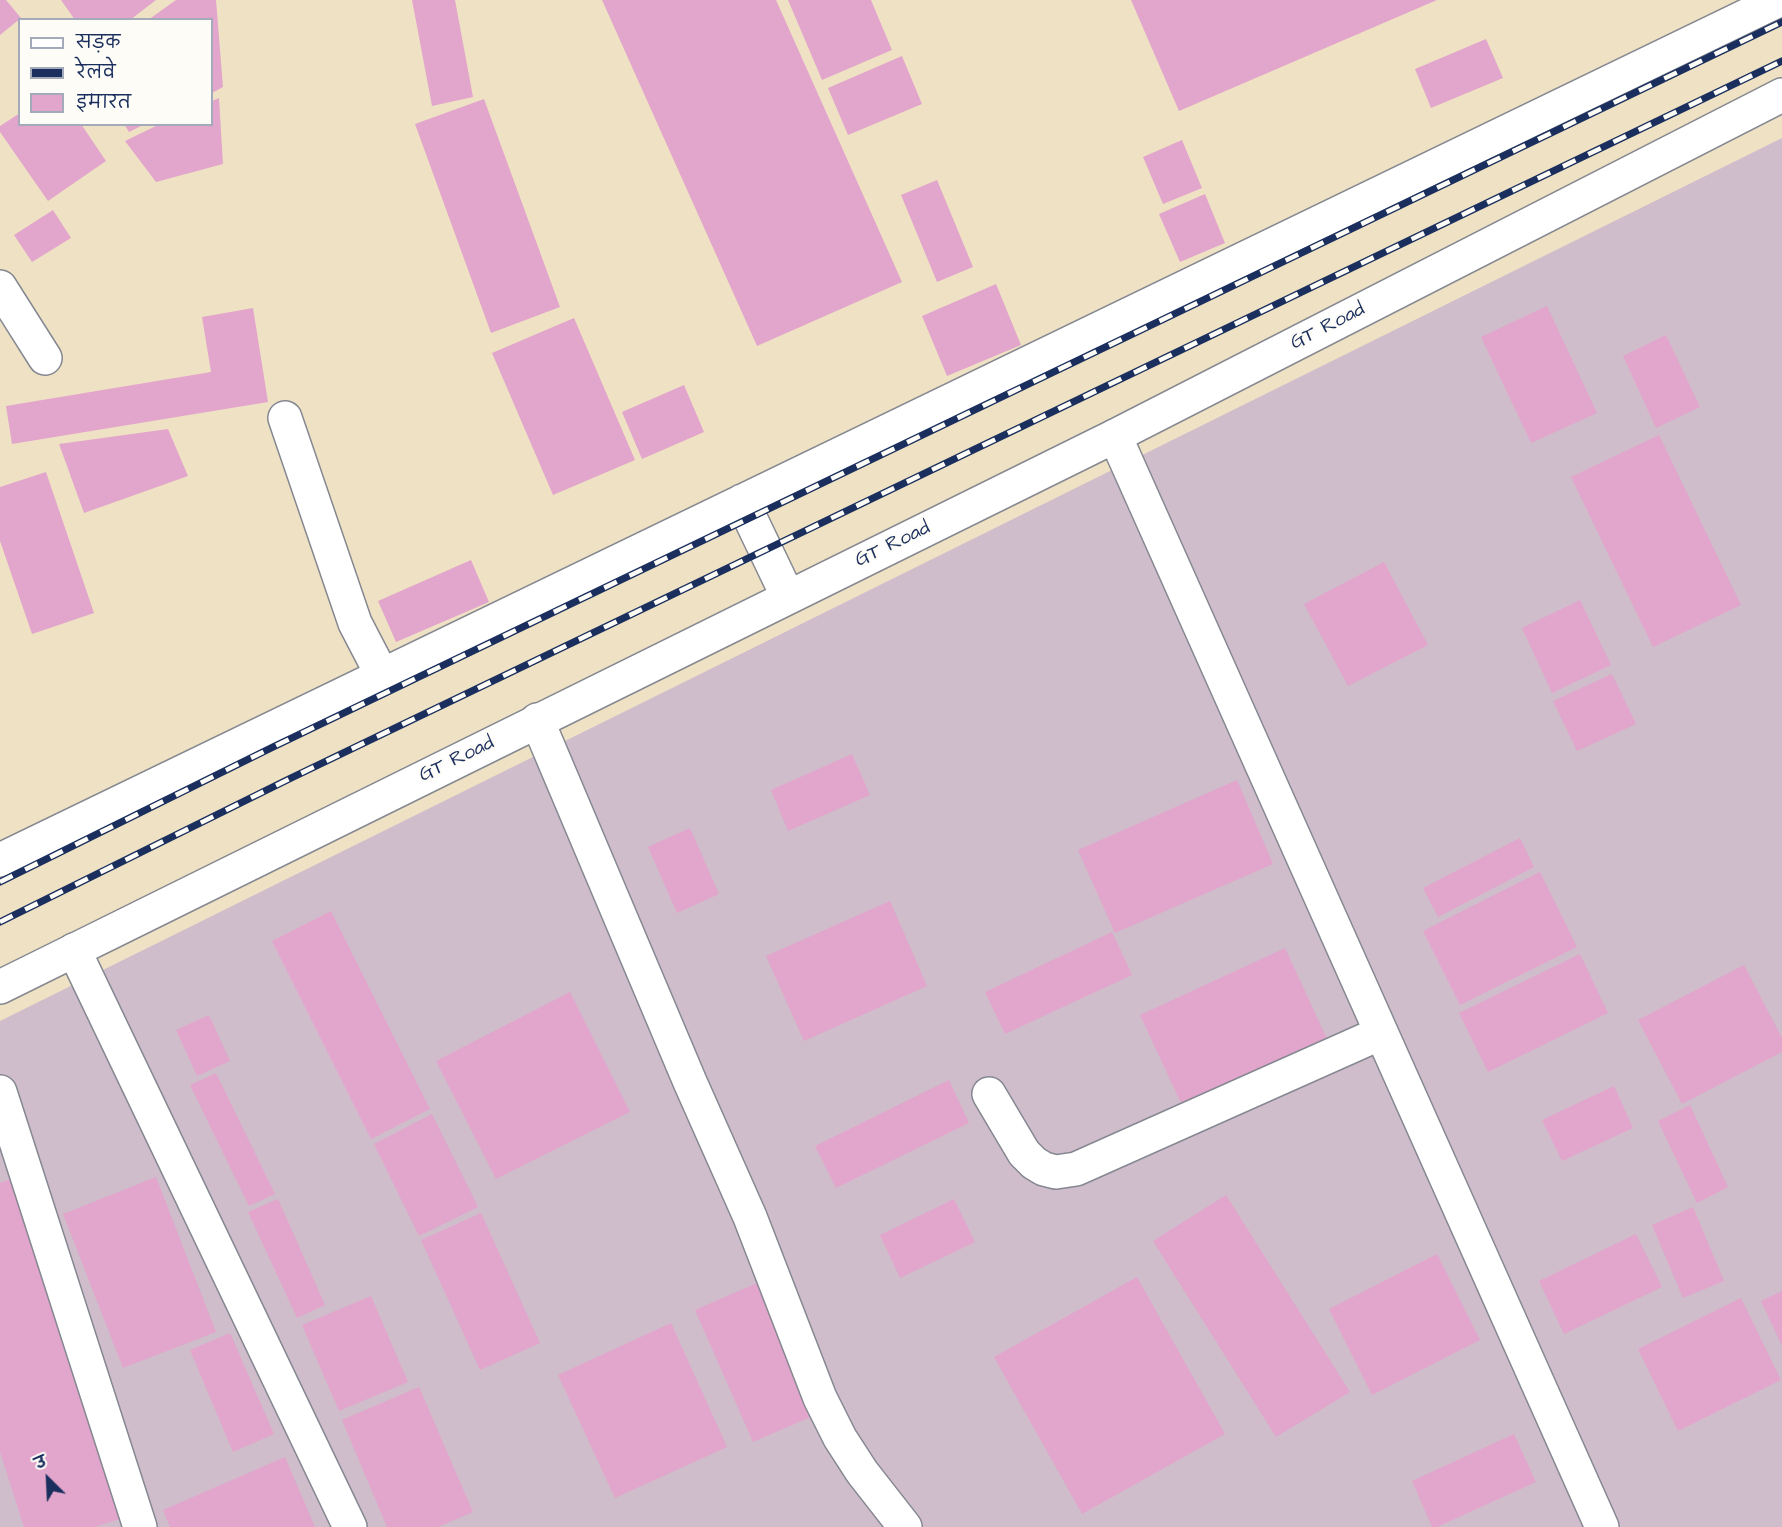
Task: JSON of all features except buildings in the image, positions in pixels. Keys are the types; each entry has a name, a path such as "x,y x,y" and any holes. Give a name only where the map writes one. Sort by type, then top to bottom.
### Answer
{"main road":[{"path":"0,860 742,501 1777,10"},
{"name":"GT Road","path":"0,987 1115,436 1782,95"},
{"path":"0,287 45,358"},
{"path":"285,418 355,622 382,675"},
{"path":"1115,436 1602,1527"},
{"path":"742,501 788,597"},
{"path":"537,720 690,1082 750,1217 820,1398 840,1438 862,1472 905,1527"},
{"path":"74,950 350,1527"},
{"path":"989,1094 1024,1153 1034,1163 1056,1172 1076,1169 1381,1033"},
{"path":"0,1092 140,1527"}],"shaded area":[{"path":"1782,138 1782,1527 0,1527 0,1021"}],"railway":[{"path":"0,882 273,747 1782,22"},
{"path":"0,922 289,779 1782,61"}]}
